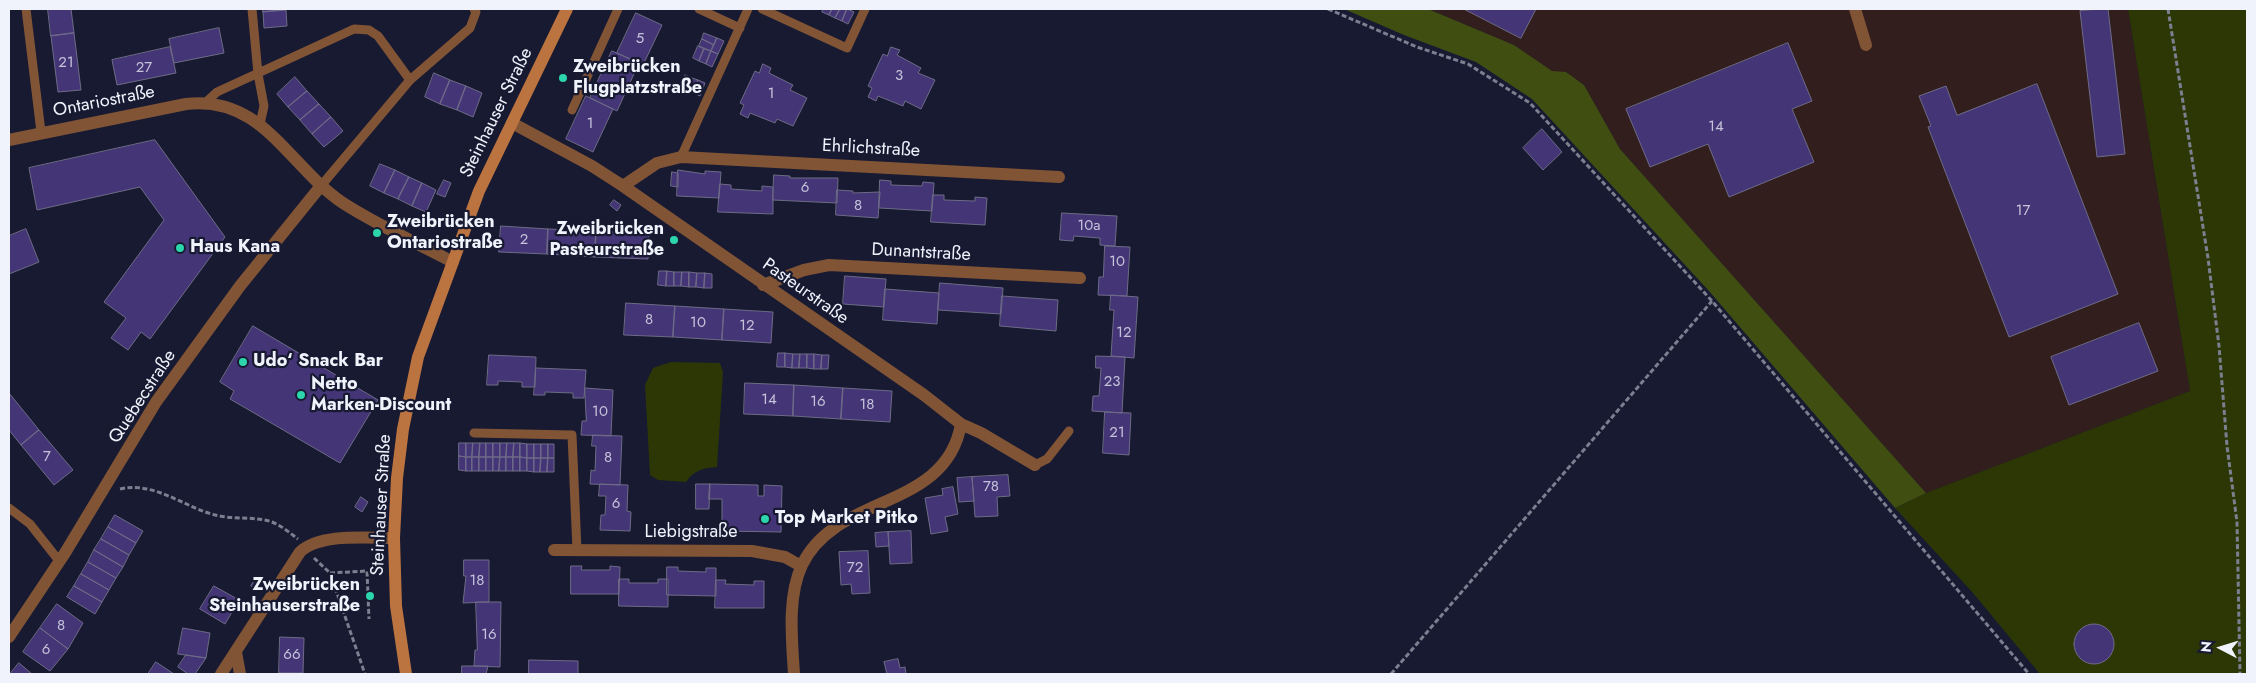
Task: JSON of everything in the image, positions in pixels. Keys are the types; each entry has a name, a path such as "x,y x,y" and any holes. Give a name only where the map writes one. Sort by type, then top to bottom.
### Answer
{"main road":[{"name":"Steinhauser Straße","path":"405,670 396,606 394,538 397,478 404,420 418,357 479,191 568,9"}],"street":[{"path":"1855,9 1866,45"},
{"name":"Ontariostraße","path":"9,140 41,132 206,102 228,106 248,115 260,124 320,186 345,204 453,262"},
{"name":"Pasteurstraße","path":"512,123 592,166 623,186 924,395 961,424 982,433 1035,465"},
{"name":"Ehrlichstraße","path":"623,186 656,163 681,157 1059,177"},
{"name":"Quebecstraße","path":"9,636 60,562 156,402 240,286 320,186"},
{"name":"Dunantstraße","path":"764,285 804,270 829,265 1080,278"},
{"path":"794,674 793,606 801,566 810,550 842,523 871,507 915,488 933,476 948,460 955,446 961,424"},
{"path":"221,674 303,548 332,539 394,538"},
{"name":"Liebigstraße","path":"554,550 752,551 785,557 801,566"},
{"path":"236,652 240,674"}],"lane":[{"path":"26,9 41,132"},
{"path":"252,9 258,74 264,106 260,124"},
{"path":"320,186 410,80 470,28 476,12 474,9"},
{"path":"572,110 618,9"},
{"path":"699,9 740,28"},
{"path":"681,157 748,9"},
{"path":"762,9 847,48 865,9"},
{"name":"Ontariostraße","path":"206,102 217,92 354,29 368,30 378,36 410,80"},
{"name":"Pasteurstraße","path":"1035,465 1047,459 1069,431"},
{"path":"474,433 572,435 577,550"},
{"path":"9,508 30,524 60,562"}],"path":[{"path":"1328,9 1399,39 1468,64 1530,104 1712,301 2029,674"},
{"path":"2168,9 2208,258 2219,346 2227,446 2237,522 2240,674"},
{"path":"1391,674 1712,301"},
{"path":"103,493 126,488 160,493 215,515 269,521 279,525 330,573 365,674"},
{"path":"330,573 367,571 369,619"}],"shaded area":[{"path":"1428,9 2128,9 2190,391 1926,493 1620,149 1584,85 1566,72 1552,72 1514,45"}],"green space":[{"path":"1344,9 1428,9 1514,45 1552,71 1566,72 1584,85 1620,149 1926,493 1895,508 1709,291 1532,99 1476,62 1404,35"},
{"path":"2128,9 2247,9 2247,674 2040,674 1973,593 1895,508 1926,493 2190,391"},
{"path":"671,362 720,363 723,372 717,467 700,470 686,482 658,480 650,475 645,385 653,368"}],"building":[{"path":"48,9 71,9 74,33 51,36"},
{"path":"263,9 286,9 286,10 263,12"},
{"path":"824,9 832,9 829,15 822,12"},
{"path":"832,9 840,9 835,18 829,15"},
{"path":"840,9 847,9 842,21 835,18"},
{"path":"847,9 854,12 848,24 842,21"},
{"path":"1464,9 1536,9 1521,38"},
{"path":"2108,9 2125,154 2097,157 2080,11"},
{"path":"286,10 287,26 264,28 263,12"},
{"path":"636,13 662,25 643,65 617,53"},
{"path":"219,28 224,53 174,63 169,39"},
{"path":"74,33 81,90 58,92 51,36"},
{"path":"704,33 717,38 714,45 702,39"},
{"path":"717,38 724,41 718,54 711,51"},
{"path":"702,39 714,45 711,51 699,46"},
{"path":"1788,43 1812,101 1792,109 1814,162 1729,197 1708,144 1650,167 1626,109"},
{"path":"698,46 704,49 699,61 693,58"},
{"path":"170,47 176,73 117,85 112,60"},
{"path":"891,47 900,50 897,55 921,68 918,73 935,80 921,109 905,101 903,106 878,96 876,101 868,97 872,88 868,86 883,54 887,56"},
{"path":"704,49 711,51 706,64 699,61"},
{"path":"612,51 639,63 617,111 590,98"},
{"path":"711,51 718,54 712,67 706,64"},
{"path":"763,64 771,68 769,73 793,85 790,90 807,98 793,126 777,119 775,123 750,113 748,118 740,114 744,105 740,103 755,71 759,73"},
{"path":"434,73 450,80 440,104 425,97"},
{"path":"685,75 692,78 687,90 680,87"},
{"path":"295,77 307,91 288,107 277,94"},
{"path":"692,78 698,80 693,93 687,90"},
{"path":"450,80 466,86 457,110 440,104"},
{"path":"698,80 705,83 700,96 693,93"},
{"path":"2037,84 2118,294 2009,337 1928,127 1931,126 1919,96 1946,86 1957,115"},
{"path":"466,86 482,93 473,117 457,110"},
{"path":"307,91 319,104 300,120 288,107"},
{"path":"586,96 613,109 593,152 566,139"},
{"path":"319,104 331,117 312,134 300,120"},
{"path":"331,117 343,131 324,147 312,134"},
{"path":"1542,129 1562,152 1543,170 1523,148"},
{"name":"Haus Kana","path":"155,140 225,237 150,339 141,332 128,350 111,338 126,318 104,302 164,220 140,187 37,210 29,168"},
{"path":"380,164 395,170 384,193 370,186"},
{"path":"395,170 409,177 398,199 384,193"},
{"path":"678,170 705,174 705,171 721,172 719,198 677,196"},
{"path":"672,172 678,173 678,187 671,186"},
{"path":"774,175 790,176 790,178 838,178 837,203 773,200"},
{"path":"409,177 422,183 412,206 398,199"},
{"path":"444,180 451,183 445,197 437,194"},
{"path":"880,180 891,181 891,185 922,186 923,182 934,183 932,211 879,208"},
{"path":"422,183 436,190 426,212 412,206"},
{"path":"720,184 731,185 731,189 762,191 762,186 773,187 773,214 718,212"},
{"path":"837,190 853,191 853,193 880,192 878,218 836,215"},
{"path":"933,195 944,195 944,200 975,201 975,197 987,198 985,225 931,222"},
{"path":"614,200 621,205 617,211 610,205"},
{"path":"1062,213 1117,216 1115,246 1100,245 1100,238 1074,236 1073,241 1060,240"},
{"path":"501,226 548,229 547,254 499,252"},
{"path":"26,229 39,262 9,274 9,236"},
{"path":"548,229 596,231 595,257 547,254"},
{"path":"596,231 649,234 648,259 595,257"},
{"path":"1105,246 1130,247 1127,296 1098,295 1099,277 1103,277"},
{"path":"659,271 667,271 666,286 658,285"},
{"path":"667,271 674,272 674,286 666,286"},
{"path":"674,272 682,272 681,286 674,286"},
{"path":"682,272 689,272 689,287 681,286"},
{"path":"689,272 697,273 696,287 689,287"},
{"path":"697,273 705,273 704,288 696,287"},
{"path":"705,273 712,274 712,288 704,288"},
{"path":"845,276 886,279 884,307 843,304"},
{"path":"940,283 1003,288 1001,314 938,310"},
{"path":"885,289 939,293 937,324 883,320"},
{"path":"1111,295 1138,297 1134,358 1111,356 1114,310 1110,310"},
{"path":"1002,296 1058,300 1056,331 1000,326"},
{"path":"626,303 675,306 673,337 624,335"},
{"path":"675,306 724,309 722,340 673,337"},
{"path":"724,309 773,312 771,343 722,340"},
{"path":"2139,323 2158,371 2069,405 2051,357"},
{"name":"Netto Marken-Discount","path":"253,326 378,400 340,463 230,399 234,391 220,382"},
{"path":"778,353 785,353 785,367 777,367"},
{"path":"785,353 793,354 792,368 785,367"},
{"path":"793,354 800,354 799,368 792,368"},
{"path":"800,354 807,354 807,368 799,368"},
{"path":"807,354 814,354 814,369 807,368"},
{"path":"814,354 822,355 821,369 814,369"},
{"path":"489,355 536,357 535,387 522,387 522,382 498,381 498,385 487,385"},
{"path":"822,355 829,355 828,369 821,369"},
{"path":"1096,356 1125,357 1122,413 1092,411 1093,396 1099,396 1101,368 1096,368"},
{"path":"536,368 586,370 584,398 573,398 573,393 545,392 545,395 534,395"},
{"path":"745,383 794,385 793,416 744,414"},
{"path":"794,385 843,388 841,419 793,416"},
{"path":"585,388 613,390 611,436 581,435 582,421 586,421"},
{"path":"843,388 892,391 890,422 841,419"},
{"path":"9,393 39,430 21,445 9,430"},
{"path":"1105,412 1131,413 1129,455 1103,453"},
{"path":"39,430 73,470 54,485 21,445"},
{"path":"593,435 622,436 620,485 590,484 591,470 595,471 596,446 592,446"},
{"path":"459,443 466,443 466,457 459,456"},
{"path":"466,443 473,443 472,457 466,457"},
{"path":"473,443 480,443 479,457 472,457"},
{"path":"480,443 486,443 486,457 479,457"},
{"path":"486,443 493,443 493,457 486,457"},
{"path":"493,443 500,443 500,457 493,457"},
{"path":"500,443 507,443 506,457 500,457"},
{"path":"507,443 514,443 513,457 506,457"},
{"path":"514,443 520,443 520,457 513,457"},
{"path":"520,443 527,444 527,458 520,457"},
{"path":"527,444 534,444 534,458 527,458"},
{"path":"534,444 541,444 541,458 534,458"},
{"path":"541,444 548,444 548,458 541,458"},
{"path":"548,444 554,444 554,458 548,458"},
{"path":"459,456 466,457 466,471 459,470"},
{"path":"466,457 472,457 472,471 466,471"},
{"path":"472,457 479,457 479,471 472,471"},
{"path":"479,457 486,457 486,471 479,471"},
{"path":"486,457 493,457 493,471 486,471"},
{"path":"493,457 500,457 499,471 493,471"},
{"path":"500,457 506,457 506,471 499,471"},
{"path":"506,457 513,457 513,471 506,471"},
{"path":"513,457 520,457 520,471 513,471"},
{"path":"520,457 527,458 527,471 520,471"},
{"path":"527,458 534,458 534,472 527,471"},
{"path":"534,458 541,458 540,472 534,472"},
{"path":"541,458 548,458 547,472 540,472"},
{"path":"548,458 554,458 554,472 547,472"},
{"path":"1008,475 1010,496 997,497 998,516 975,517 972,477"},
{"path":"972,477 974,501 959,502 957,478"},
{"path":"600,484 628,485 627,511 631,512 630,531 600,530 601,515 605,515 606,496 599,496"},
{"path":"696,484 710,484 709,509 696,509"},
{"path":"710,484 758,485 758,496 764,496 764,485 782,486 781,532 722,531 722,499 709,499"},
{"path":"953,487 958,514 945,517 948,531 931,534 925,498 943,495 942,489"},
{"path":"361,497 368,502 362,512 355,507"},
{"path":"115,515 143,531 136,543 108,527"},
{"path":"108,527 136,543 129,555 101,539"},
{"path":"911,531 912,563 890,564 888,532"},
{"path":"888,532 889,546 876,547 875,533"},
{"path":"101,539 129,555 123,567 94,550"},
{"path":"94,550 123,567 116,578 88,562"},
{"path":"868,551 870,593 852,594 851,584 841,585 839,552"},
{"path":"464,560 489,560 489,602 463,603 466,576 464,576"},
{"path":"88,562 116,578 109,590 81,574"},
{"path":"571,566 582,566 581,570 610,570 610,566 620,567 619,594 571,594"},
{"path":"667,567 678,567 678,571 706,572 706,568 716,568 716,596 667,595"},
{"path":"81,574 109,590 102,602 74,586"},
{"path":"256,578 262,582 257,590 251,586"},
{"path":"619,579 629,579 629,583 658,583 658,579 668,579 668,607 619,606"},
{"path":"716,580 726,580 725,584 754,585 754,581 764,581 764,608 715,608"},
{"path":"74,586 102,602 95,614 67,597"},
{"path":"214,586 239,600 225,624 200,609"},
{"path":"476,602 501,602 500,667 474,666 475,650 477,650"},
{"path":"57,604 83,623 68,649 40,628"},
{"path":"2094,624 2108,630 2114,644 2108,658 2094,664 2080,658 2074,644 2080,630"},
{"path":"40,628 68,649 50,671 23,652"},
{"path":"183,628 210,633 206,658 178,654"},
{"path":"280,637 304,638 303,673 279,673"},
{"path":"186,655 206,658 195,674 188,674 178,667"},
{"path":"898,659 900,668 905,667 906,674 887,674 884,662"},
{"path":"529,660 578,661 578,674 529,674"},
{"path":"156,662 174,674 148,674"},
{"path":"19,663 32,674 10,674"},
{"path":"462,666 488,666 486,674 462,674"}],"place":[{"name":"Zweibrücken Flugplatzstraße","path":"563,78"},
{"name":"Zweibrücken Ontariostraße","path":"377,233"},
{"name":"Zweibrücken Pasteurstraße","path":"674,240"},
{"name":"Haus Kana","path":"180,248"},
{"name":"Udo‘ Snack Bar","path":"243,362"},
{"name":"Netto Marken-Discount","path":"301,395"},
{"name":"Top Market Pitko","path":"765,519"},
{"name":"Zweibrücken Steinhauserstraße","path":"370,596"}]}
